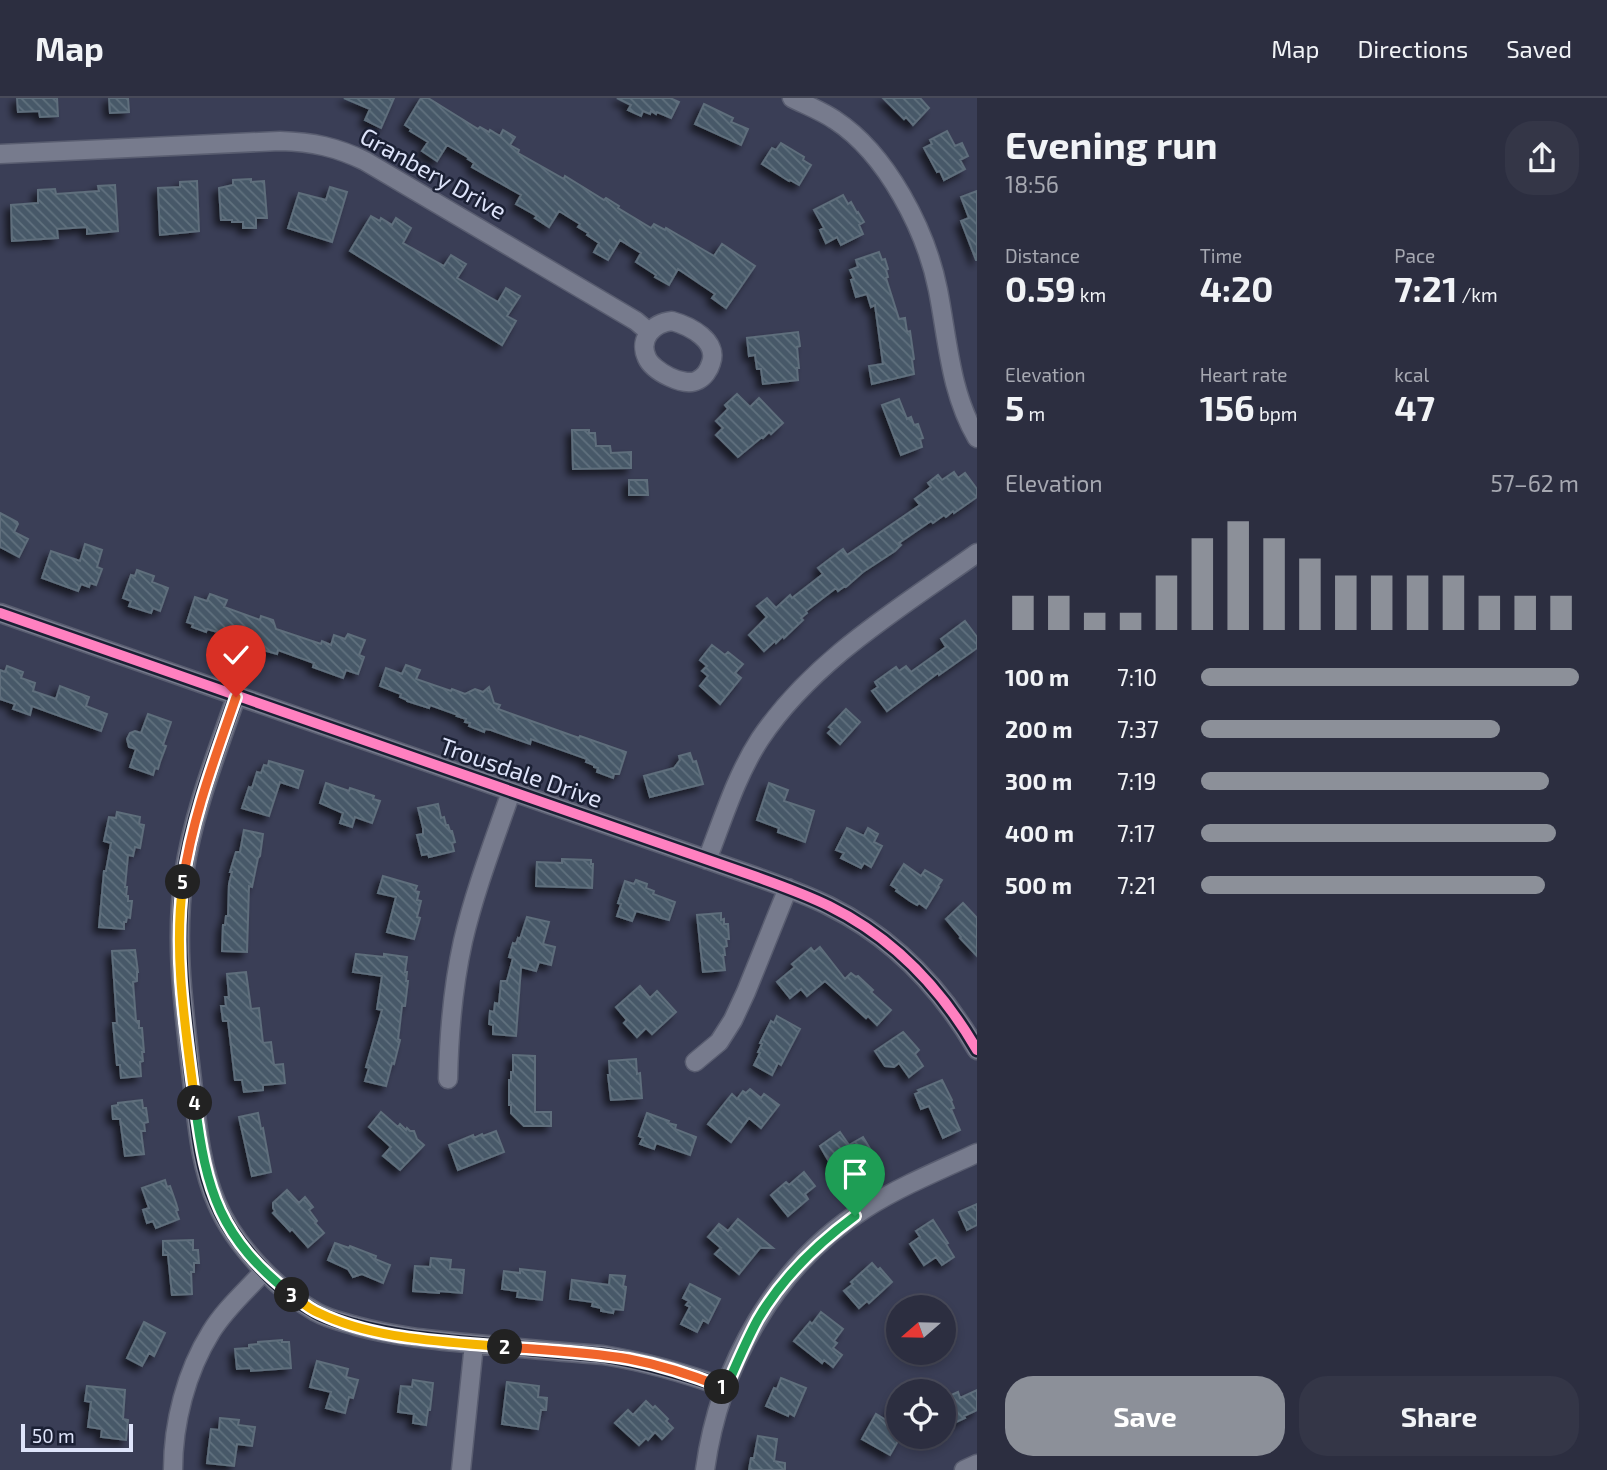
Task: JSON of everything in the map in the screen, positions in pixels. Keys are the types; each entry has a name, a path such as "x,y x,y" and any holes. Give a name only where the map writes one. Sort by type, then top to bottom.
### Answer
{"street":[{"path":"792,98 845,127 873,155 903,200 924,241 938,287 956,388 965,417 977,438"},
{"name":"Granbery Drive","path":"0,154 280,141 331,147 374,166 636,321 649,332"},
{"path":"708,860 741,774 760,740 779,714 840,652 977,553"},
{"name":"Trousdale Drive","path":"0,613 788,888 828,905 881,939 927,980 977,1050"},
{"path":"236,697 191,836 180,906 179,937 180,976 199,1138 209,1184 229,1228 243,1248 264,1271 302,1303 330,1318 391,1335 603,1355 694,1376 726,1388"},
{"path":"448,1079 453,1003 464,939 511,792"},
{"path":"695,1062 719,1042 733,1020 788,888"},
{"path":"705,1470 717,1414 726,1388 751,1331 787,1279 809,1254 841,1226 874,1203 977,1153"},
{"path":"173,1470 179,1412 201,1352 216,1324 264,1271"},
{"path":"461,1470 474,1344"},
{"path":"964,1470 977,1464"}],"building":[{"path":"17,98 57,98 58,116 40,117 39,111 18,112"},
{"path":"109,98 128,98 129,112 110,113"},
{"path":"344,98 394,98 381,128 365,120 370,109"},
{"path":"421,98 428,98 478,129 480,127 489,132 490,130 500,136 503,130 515,137 510,145 519,150 518,153 564,179 565,176 604,200 606,198 651,228 654,224 665,230 666,228 714,256 722,244 755,266 726,308 712,298 715,294 678,269 669,285 655,277 656,275 636,262 641,253 620,240 608,260 594,252 599,243 578,227 580,224 559,211 549,227 535,218 537,216 516,204 521,195 472,167 474,163 469,158 447,145 437,161 422,151 428,142 405,125"},
{"path":"617,98 670,98 679,102 671,118 651,111 650,114 643,111 641,116 628,110 631,105"},
{"path":"883,98 920,98 929,108 913,125"},
{"path":"704,104 733,118 731,122 748,129 741,145 695,124"},
{"path":"947,131 955,146 962,143 968,156 960,160 965,169 944,180 924,148 932,144 930,140"},
{"path":"781,143 804,157 803,160 811,165 799,185 762,164 772,148 776,150"},
{"path":"251,179 251,182 264,181 267,218 256,218 256,228 243,228 243,222 221,220 219,188 233,185 233,180"},
{"path":"197,181 199,231 160,235 158,188 180,187 180,182"},
{"path":"115,185 118,231 87,234 87,227 57,229 58,238 12,241 11,205 38,203 38,190 55,189 56,194 99,191 98,186"},
{"path":"330,187 347,192 332,242 288,228 299,193 326,200"},
{"path":"977,191 976,260 961,221 969,218 961,197"},
{"path":"843,195 864,222 859,225 863,234 841,245 837,237 826,243 820,230 824,228 814,210"},
{"path":"371,216 380,221 381,218 392,225 396,218 411,228 403,243 444,266 451,255 466,264 457,278 498,302 506,288 520,296 507,316 516,321 502,345 350,251"},
{"path":"879,252 888,269 886,278 899,319 905,318 907,332 910,331 914,374 872,384 869,366 883,364 875,305 871,307 867,294 856,297 850,270 858,267 856,260"},
{"path":"798,332 798,380 763,384 755,355 749,356 747,338"},
{"path":"737,394 750,407 759,398 783,423 738,457 716,435 723,428 716,421 728,409 725,405"},
{"path":"899,399 907,419 911,417 914,425 918,424 923,438 920,439 922,447 901,455 882,405"},
{"path":"572,430 589,430 589,433 595,433 596,446 610,446 611,453 631,452 631,468 573,469"},
{"path":"954,472 958,478 965,473 977,489 977,497 954,513 953,511 946,517 944,515 933,523 931,521 899,543 901,545 895,551 846,587 838,591 836,588 806,611 801,618 803,620 784,638 783,636 776,643 775,641 764,651 749,635 767,617 757,606 767,598 776,608 790,595 792,598 823,574 818,568 843,549 847,555 920,505 915,499 931,487 928,483 938,475 942,480"},
{"path":"629,480 647,480 648,495 629,495"},
{"path":"0,513 17,522 14,532 28,539 19,557 0,547"},
{"path":"85,544 102,550 97,567 102,569 96,585 90,583 89,587 81,584 78,591 42,578 51,551 80,561"},
{"path":"137,570 154,576 152,582 168,588 160,611 153,608 151,613 129,606 131,601 123,598 131,575 135,576"},
{"path":"210,594 227,600 224,607 260,620 261,616 273,620 276,629 321,644 322,641 331,645 334,635 345,639 348,634 365,640 359,655 364,657 358,674 346,670 343,678 313,667 314,663 278,650 277,654 256,648 247,643 248,640 222,630 221,633 207,629 206,632 192,627 193,624 187,622 195,597 207,601"},
{"path":"965,621 977,637 977,648 887,711 872,691 878,687 875,682 896,667 899,671 906,666 911,672 946,647 941,639"},
{"path":"712,645 725,655 728,652 743,664 735,673 741,678 720,704 700,686 708,676 702,671 707,666 700,660"},
{"path":"406,665 420,670 416,679 451,691 452,689 465,694 475,689 483,692 489,687 494,703 500,705 498,709 626,752 619,774 614,774 613,778 597,772 598,768 586,762 587,759 531,739 530,744 491,730 485,729 484,732 469,726 470,723 465,722 466,719 458,715 430,705 429,708 407,701 400,697 401,694 380,686 386,668 402,674"},
{"path":"7,666 23,672 21,678 35,683 33,691 56,699 60,686 89,697 86,706 107,714 101,731 32,706 30,715 13,709 15,704 0,699 0,670 5,672"},
{"path":"846,709 860,722 840,744 828,733 832,729 829,727"},
{"path":"148,714 171,722 163,745 166,746 158,769 155,768 153,775 130,767 136,749 129,747 127,739 130,733 141,733"},
{"path":"690,753 693,762 696,761 703,784 650,797 644,776 674,768 680,760 679,756"},
{"path":"269,761 303,771 298,788 280,782 269,816 242,808 257,772 261,773"},
{"path":"326,783 374,796 373,799 380,801 372,823 355,817 352,827 340,823 343,813 320,803"},
{"path":"769,783 788,790 784,801 814,811 805,842 778,832 779,828 757,820"},
{"path":"438,804 441,818 444,817 446,825 452,831 454,851 429,857 428,854 422,855 417,835 423,834 418,808"},
{"path":"117,812 140,817 139,824 144,825 140,848 135,847 133,856 128,855 125,887 128,901 132,901 130,918 127,917 124,922 124,929 99,927 104,871 111,843 104,841 109,817 116,818"},
{"path":"847,828 864,836 868,828 878,834 874,842 882,846 871,867 864,863 861,868 841,858 844,853 836,850"},
{"path":"244,830 263,834 252,887 249,886 247,952 222,951 223,925 228,916 230,872 236,852 240,852"},
{"path":"562,859 591,860 592,888 536,886 537,862 562,863"},
{"path":"904,864 921,876 925,870 942,880 926,908 910,901 891,885"},
{"path":"383,876 417,886 417,900 421,901 414,939 387,932 396,897 378,893"},
{"path":"636,880 647,884 646,888 654,891 653,894 675,902 669,920 636,911 632,921 617,916 625,881 634,884"},
{"path":"963,903 977,918 977,956 946,919"},
{"path":"721,913 721,920 724,919 724,924 728,924 729,939 726,939 727,946 724,947 723,955 725,970 703,972 697,915"},
{"path":"527,917 549,922 543,944 555,947 551,965 539,962 536,971 521,967 516,1036 493,1034 493,1025 489,1024 490,1011 494,1012 495,1003 499,1004 501,981 507,981 513,958 509,957 513,943 516,944 518,938 520,939"},
{"path":"820,947 845,979 851,973 858,976 891,1010 877,1025 825,981 807,996 801,989 790,998 777,982 795,967 792,964 811,948 814,952"},
{"path":"135,950 138,972 137,981 133,982 136,1021 139,1021 139,1028 142,1028 144,1052 143,1061 140,1062 141,1076 121,1078 113,1023 117,1023 112,951"},
{"path":"356,954 407,957 405,972 408,981 405,1006 402,1006 400,1040 386,1086 365,1081 369,1068 366,1067 382,1010 377,1009 382,976 353,972"},
{"path":"246,972 251,1009 259,1008 263,1043 271,1042 274,1065 283,1064 285,1083 263,1085 263,1090 244,1092 242,1080 235,1080 228,1021 223,1021 221,1006 226,1006 225,997 229,997 227,974"},
{"path":"640,986 650,998 657,991 676,1012 652,1034 646,1028 637,1037 624,1023 627,1020 616,1007"},
{"path":"777,1016 800,1029 781,1065 778,1063 772,1075 754,1065 760,1053 760,1043 771,1021 774,1023"},
{"path":"903,1032 919,1050 915,1054 923,1066 909,1077 899,1063 894,1067 885,1066 875,1051"},
{"path":"513,1055 535,1056 535,1112 551,1112 551,1126 524,1126 511,1113 509,1080 513,1072"},
{"path":"636,1059 642,1098 611,1100 609,1061"},
{"path":"942,1080 952,1100 954,1108 951,1109 960,1130 943,1138 929,1106 921,1109 915,1094 920,1092 918,1090"},
{"path":"750,1089 761,1098 764,1094 779,1105 761,1128 749,1118 731,1142 708,1124 732,1094 737,1099 743,1091 746,1093"},
{"path":"142,1100 148,1122 144,1123 145,1131 141,1131 144,1154 125,1156 120,1119 113,1119 112,1106"},
{"path":"381,1112 398,1127 400,1124 406,1130 407,1128 414,1131 417,1139 424,1145 400,1170 383,1156 391,1147 369,1127"},
{"path":"258,1113 271,1172 252,1176 239,1117"},
{"path":"647,1113 669,1121 668,1123 676,1125 675,1129 696,1137 690,1155 656,1143 654,1149 640,1144 643,1138 639,1136"},
{"path":"496,1131 504,1152 458,1170 449,1145 473,1135 474,1138"},
{"path":"840,1132 849,1145 863,1137 872,1152 858,1160 860,1164 838,1177 820,1146"},
{"path":"804,1172 815,1186 805,1194 808,1199 788,1216 771,1195"},
{"path":"165,1180 167,1187 170,1186 179,1219 156,1228 153,1221 147,1223 143,1210 149,1208 142,1188"},
{"path":"287,1190 299,1203 305,1197 313,1207 309,1210 317,1221 315,1223 324,1233 308,1247 273,1213 273,1203"},
{"path":"977,1204 977,1225 967,1230 959,1212"},
{"path":"738,1219 773,1248 760,1248 739,1274 715,1254 721,1248 708,1237 719,1224 728,1231"},
{"path":"933,1220 954,1257 942,1265 936,1257 924,1265 910,1244 920,1237 916,1231"},
{"path":"193,1240 193,1250 198,1250 199,1263 194,1263 194,1272 191,1272 192,1294 172,1295 168,1255 163,1255 163,1241"},
{"path":"335,1243 376,1256 375,1259 390,1265 383,1283 362,1274 353,1277 348,1269 328,1260"},
{"path":"431,1258 451,1260 450,1269 464,1270 462,1293 413,1291 415,1266 430,1267"},
{"path":"872,1263 892,1282 869,1303 867,1301 859,1308 844,1291"},
{"path":"520,1269 545,1272 542,1300 517,1297 518,1291 502,1289 504,1271 520,1273"},
{"path":"610,1275 625,1276 623,1310 614,1309 613,1313 601,1311 601,1308 592,1306 593,1302 570,1299 572,1280 609,1285"},
{"path":"690,1284 720,1299 708,1323 703,1320 697,1332 681,1324 690,1307 686,1305 689,1301 683,1298"},
{"path":"821,1312 843,1329 834,1341 837,1343 833,1348 842,1355 833,1367 824,1360 822,1363 794,1341"},
{"path":"144,1322 165,1333 154,1356 149,1353 142,1366 127,1358"},
{"path":"258,1342 289,1342 291,1368 251,1371 251,1368 237,1369 235,1349 249,1348 249,1345"},
{"path":"317,1361 348,1369 346,1377 358,1380 353,1398 349,1397 345,1413 326,1408 331,1392 310,1387"},
{"path":"781,1378 806,1388 794,1416 766,1406"},
{"path":"413,1380 433,1383 426,1425 413,1423 414,1414 398,1412 401,1386 412,1387"},
{"path":"507,1382 539,1386 538,1397 547,1398 546,1410 541,1410 538,1429 502,1424"},
{"path":"87,1386 125,1390 123,1419 128,1420 126,1440 101,1437 102,1429 88,1427 91,1402 85,1401"},
{"path":"977,1390 977,1410 956,1422 956,1393 958,1392 960,1398"},
{"path":"646,1401 668,1419 666,1421 673,1428 662,1439 655,1432 639,1445 615,1423 628,1410 633,1415"},
{"path":"876,1414 886,1420 886,1449 893,1449 890,1455 862,1439"},
{"path":"220,1418 239,1420 238,1425 255,1427 252,1446 237,1444 234,1466 207,1463 211,1429 219,1430"},
{"path":"758,1436 777,1439 774,1461 785,1463 785,1470 749,1470"}],"cycle path":[{"path":"0,613 754,876 820,902 853,919 895,949 948,1006 977,1050"},
{"path":"236,697 193,829 184,874 180,926 183,1003 200,1144 211,1189 234,1235 272,1279 325,1317 371,1330 416,1338 603,1355 665,1368 726,1388"}],"route":[{"path":"236,697 191,836 180,906 181,986 201,1148 207,1176 223,1217 236,1239 264,1271 321,1314 391,1335 603,1355 664,1367 726,1388 751,1331 775,1294 809,1254 855,1216"}]}
